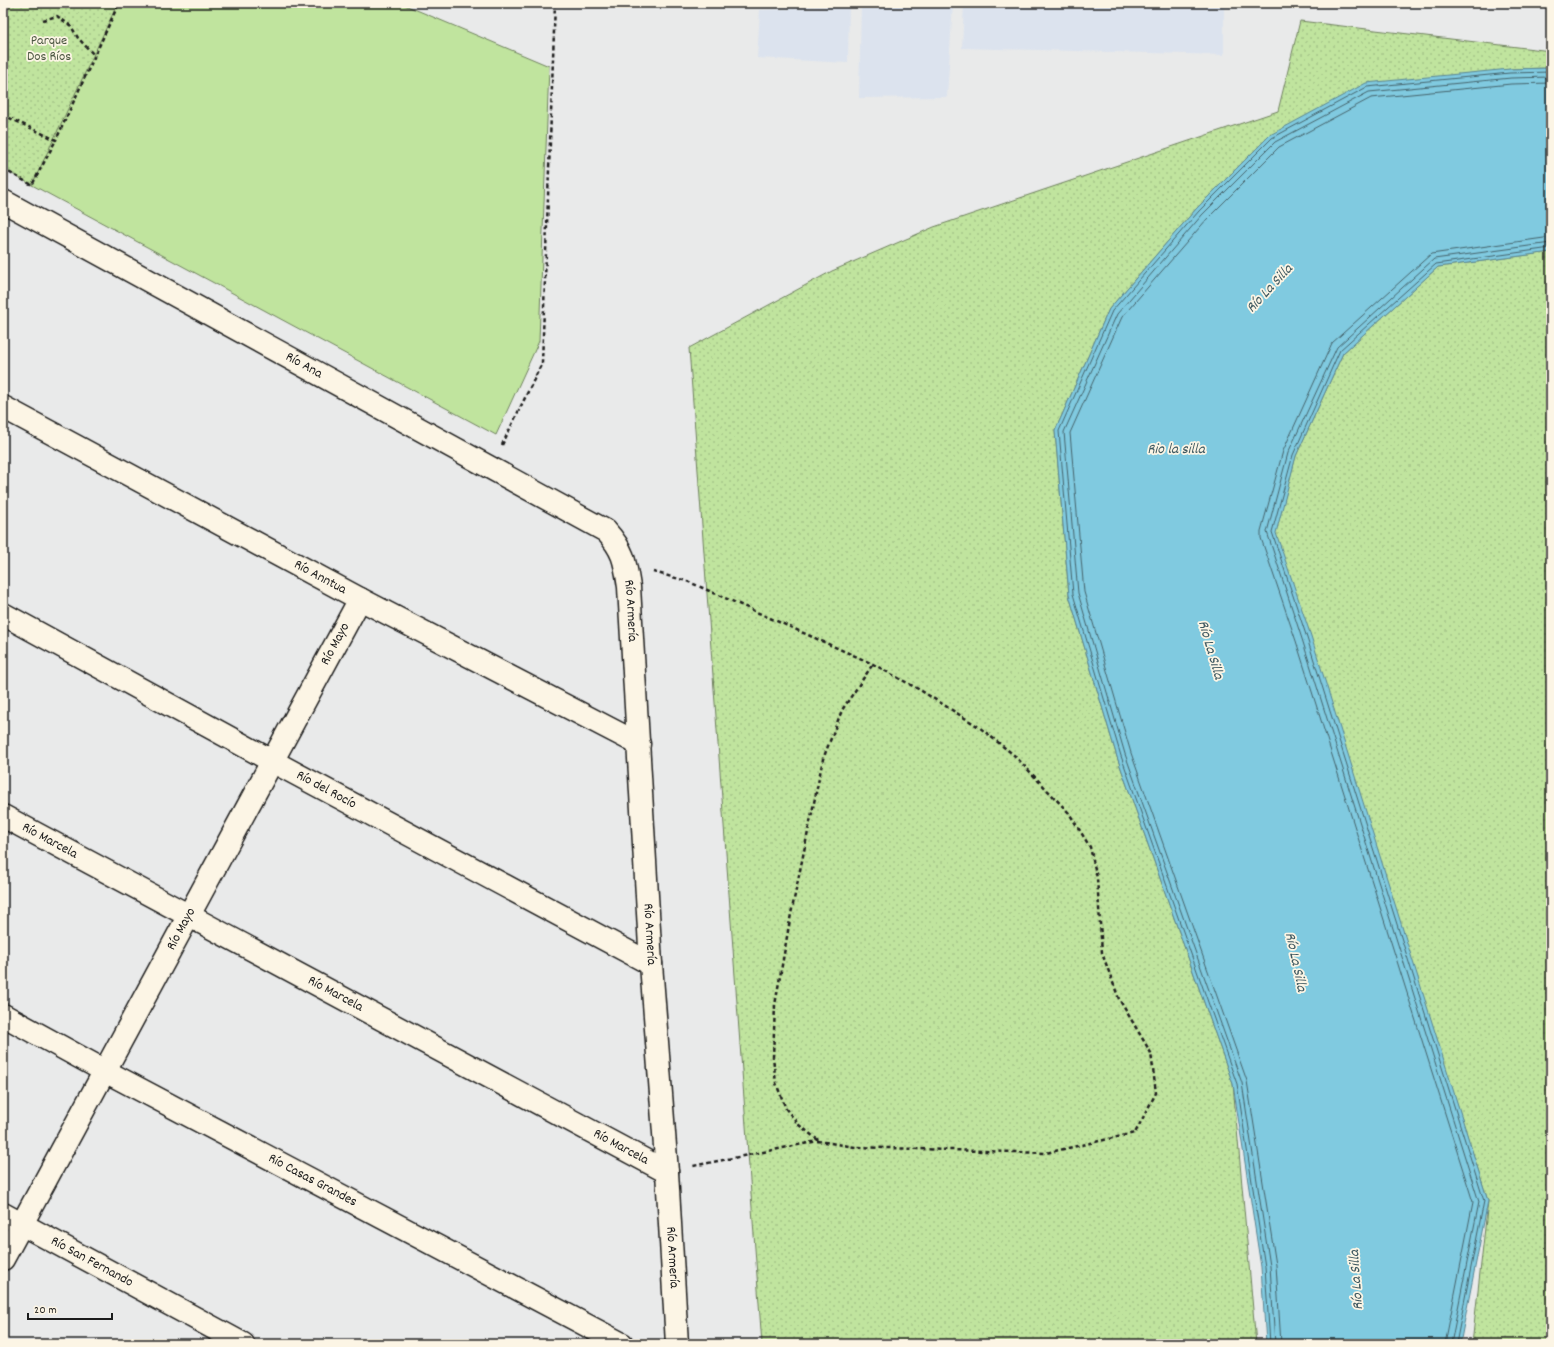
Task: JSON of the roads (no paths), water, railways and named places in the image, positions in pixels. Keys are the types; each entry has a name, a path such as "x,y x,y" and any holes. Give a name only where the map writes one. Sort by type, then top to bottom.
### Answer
{"street":[{"name":"Río Ana","path":"3,200 606,531"},
{"name":"Río Anntua","path":"3,408 360,599 639,744"},
{"name":"Río Armería","path":"606,531 618,545 626,564 629,587 651,964 667,1172 677,1344"},
{"name":"Río Mayo","path":"3,1259 360,599"},
{"name":"Río del Rocío","path":"3,614 651,964"},
{"name":"Río Marcela","path":"3,816 667,1172"},
{"name":"Río Casas Grandes","path":"3,1015 105,1071 622,1344"},
{"name":"Río San Fernando","path":"3,1214 243,1344"}],"water":[{"name":"Rio la silla","path":"1551,68 1551,252 1438,267 1343,353 1296,456 1276,533 1311,636 1488,1201 1460,1344 1266,1344 1261,1267 1233,1084 1117,757 1069,595 1055,431 1109,309 1196,209 1270,135 1366,83 1510,69"}],"park label":[{"name":"Parque Dos Ríos","path":"49,50"}],"water label":[{"name":"Río La Silla","path":"1270,289"},
{"name":"Río La Silla","path":"1210,650"},
{"name":"Río La Silla","path":"1295,962"},
{"name":"Río La Silla","path":"1357,1280"}]}
